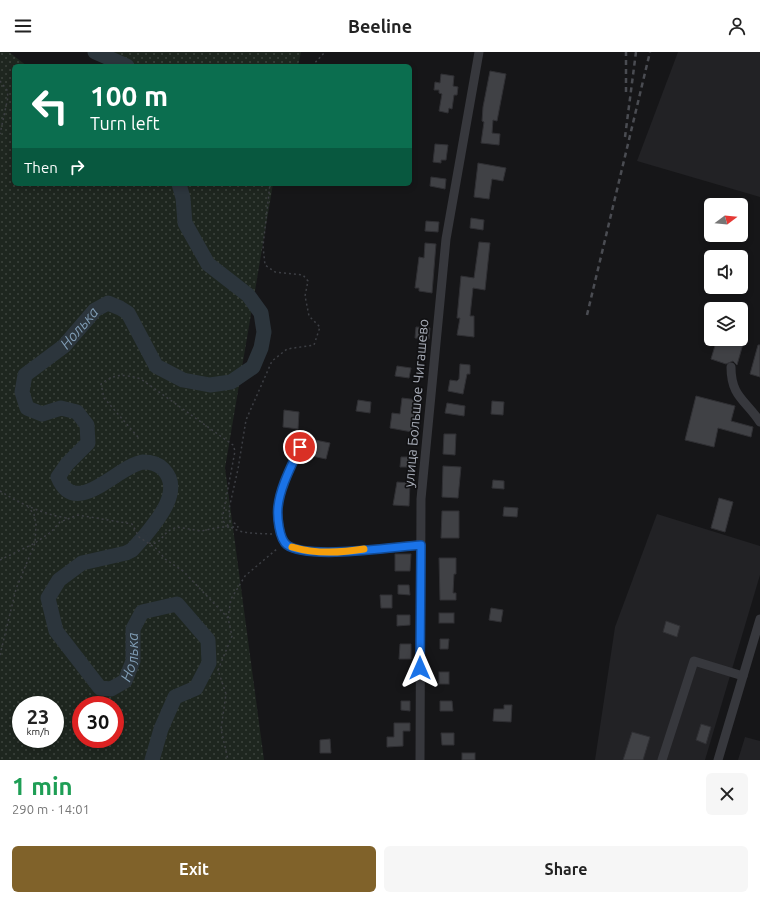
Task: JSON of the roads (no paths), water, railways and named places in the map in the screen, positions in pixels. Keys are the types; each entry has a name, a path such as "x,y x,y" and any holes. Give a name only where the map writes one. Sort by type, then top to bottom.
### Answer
{"street":[{"name":"улица Большое Чигашево","path":"420,760 421,499 446,240 479,52"},
{"path":"731,367 731,382 741,399 760,422"},
{"path":"300,447 283,488 278,507 284,542 289,546 307,551 337,552 421,545"},
{"path":"718,760 760,619"},
{"path":"662,760 694,661 743,676"}],"waterway":[{"name":"Нолька","path":"95,52 122,64"},
{"name":"Нолька","path":"143,538 161,514 170,496 171,486 169,477 163,469 154,464 143,462 133,465 98,487 86,492 75,493 66,489 58,477 67,464 88,443 87,425 77,412 61,408 42,414 27,408 22,392 25,375 64,346 95,310 108,303 128,313 156,366 183,380 210,385 231,382 253,367 261,348 264,332 261,313 248,295 208,264 185,223 183,198 180,186"},
{"name":"Нолька","path":"141,540 132,550 126,553 82,563 59,580 48,598 56,631 100,688 111,689 125,681 133,661 133,629 142,612 177,604 208,640 209,663 196,688 175,697 161,729 152,760"}],"railway":[{"path":"626,52 626,92"},
{"path":"625,137 636,52"},
{"path":"587,315 650,52"}]}
